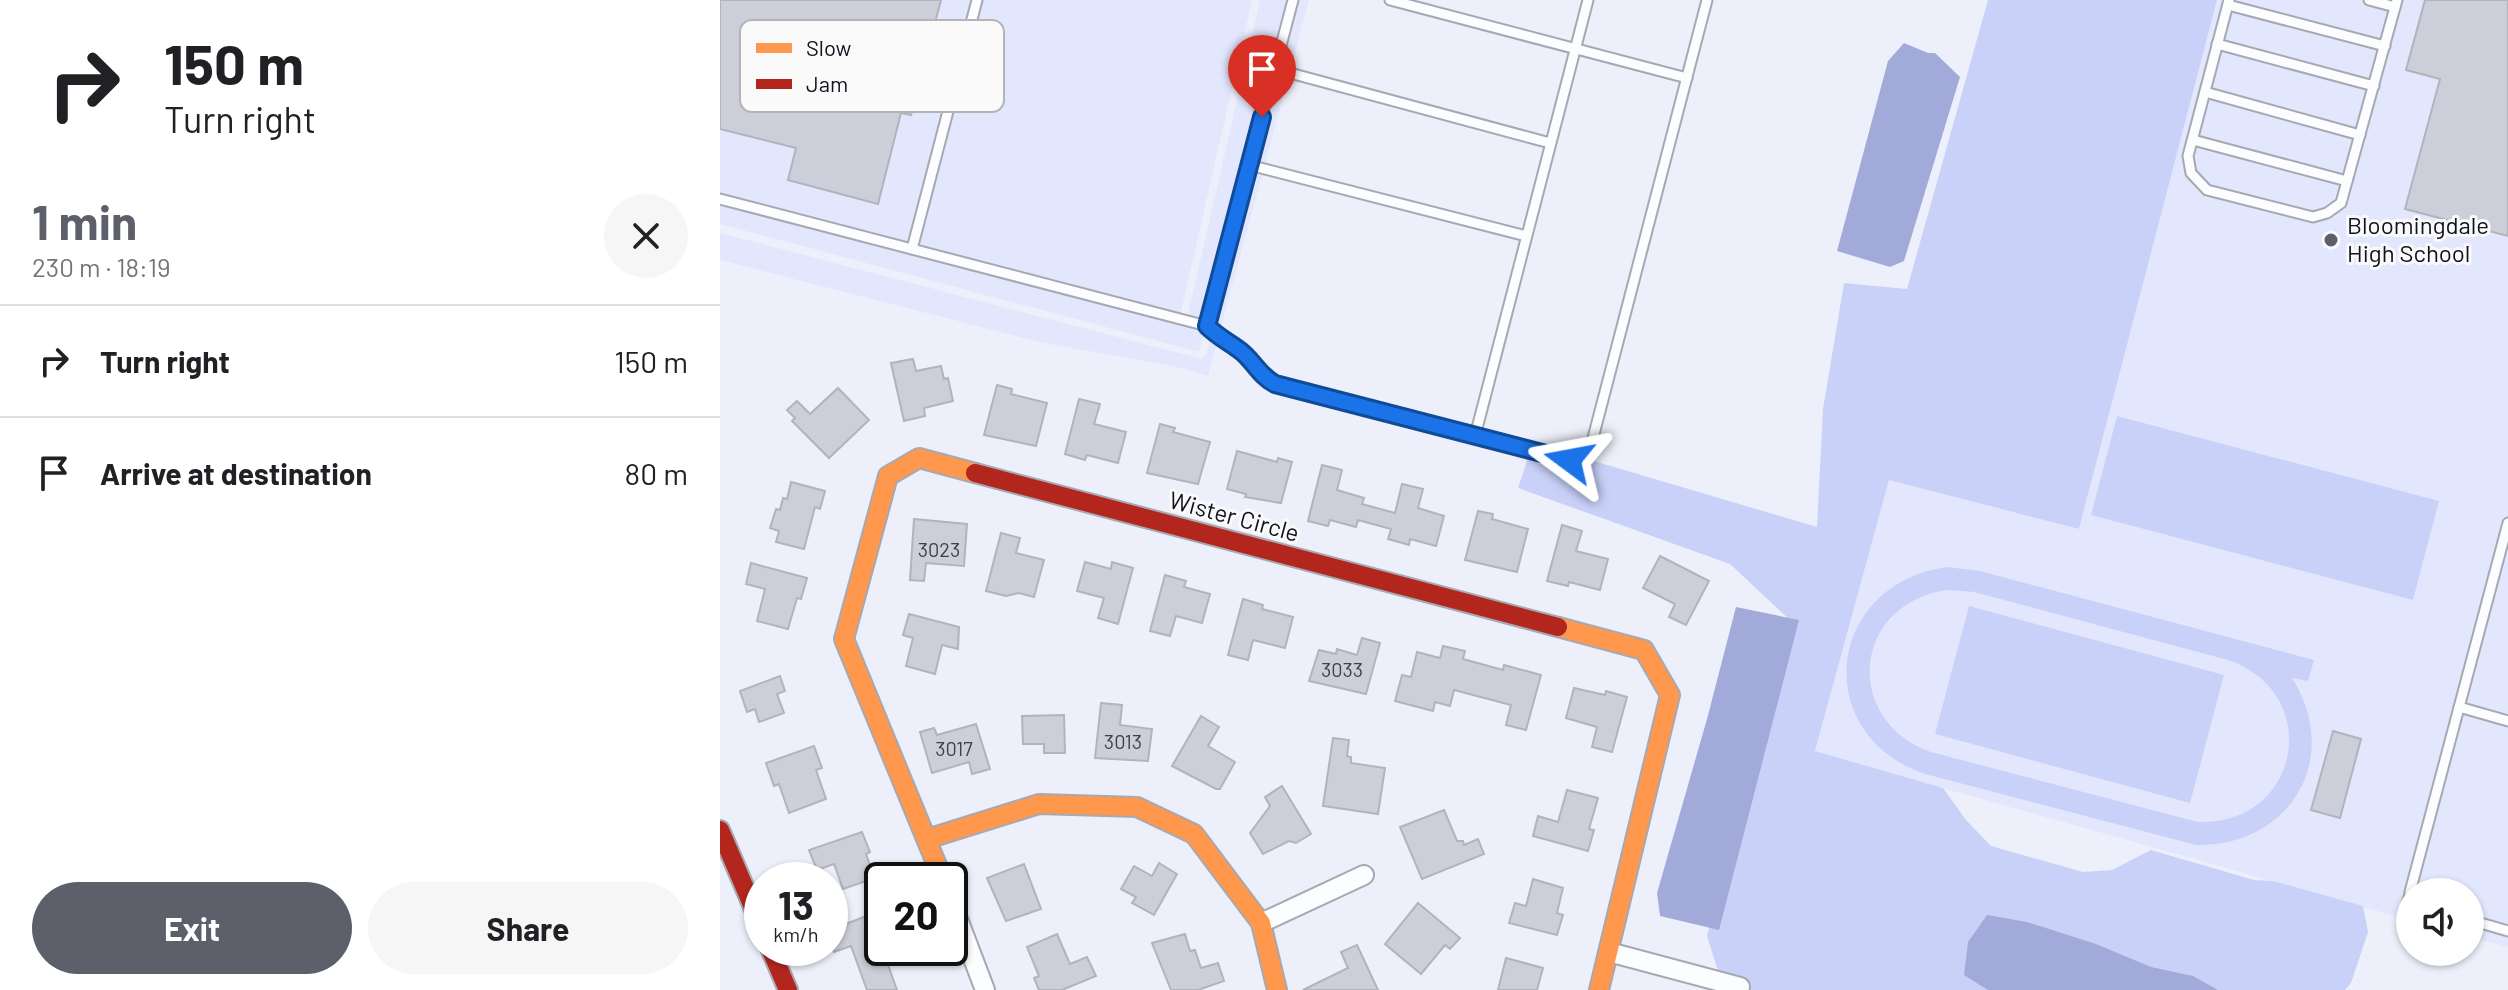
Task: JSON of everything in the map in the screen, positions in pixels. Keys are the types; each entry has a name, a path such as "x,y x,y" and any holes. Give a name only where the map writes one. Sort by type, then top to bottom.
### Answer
{"street":[{"name":"Wister Circle","path":"936,862 844,639 888,476 919,458 1644,650 1670,695 1599,990"},
{"path":"927,839 1039,804 1137,807 1194,834 1261,923 1277,990"},
{"path":"720,830 744,886"},
{"path":"1261,923 1364,875"},
{"path":"968,945 985,990"},
{"path":"1609,952 1740,987"},
{"path":"778,966 788,990"}],"lane":[{"path":"972,20 977,0"},
{"path":"1207,326 1293,0"},
{"path":"1390,0 1687,78"},
{"path":"1475,436 1588,0"},
{"path":"720,199 1207,326 1247,357 1263,377 1275,384 1569,460 1589,448 1707,0"},
{"path":"2369,0 2396,3 2385,46 2341,203 2327,213 2313,217 2207,190 2191,173 2188,156 2228,2 2385,46"},
{"path":"2217,44 2374,86"},
{"path":"1275,69 1550,143"},
{"path":"2205,92 2360,135"},
{"path":"912,249 948,112"},
{"path":"2193,140 2347,181"},
{"path":"1249,165 1526,236"},
{"path":"2414,878 2508,523"},
{"path":"2459,707 2508,721"},
{"path":"2484,924 2508,931"}],"shaded area":[{"path":"720,0 1252,0 1178,325 1204,333 1199,352 720,224"},
{"path":"1260,0 1309,0 1208,376 1174,366 1043,343 720,260 720,233 1202,359 1207,353 1211,329 1187,319"},
{"path":"1988,0 2217,0 2079,529 1889,480 1815,751 1943,788 1966,820 1991,846 2083,872 2112,870 2151,850 2254,880 2273,881 2363,906 2368,932 2351,983 2345,990 1724,990 1707,936 1791,621 1730,564 1518,488 1533,443 1817,527 1823,409 1844,283 1907,289"},
{"name":"Bloomingdale High School","path":"2217,0 2508,0 2508,947 2484,941 2484,878 2396,878 2396,916 1815,752 1889,480 2079,529"},
{"path":"1904,43 1935,53 1960,77 1904,261 1890,267 1837,251 1888,61"},
{"path":"2117,416 2439,501 2413,600 2091,515"},
{"path":"1947,567 1980,571 2314,660 2308,681 2292,678 2306,708 2312,738 2309,767 2298,792 2281,814 2258,831 2229,842 2196,845 1925,774 1888,754 1862,727 1849,695 1847,662 1856,629 1876,601 1907,579","holes":["1948,590 1974,592 2228,660 2259,677 2279,700 2288,727 2288,755 2278,781 2259,803 2233,818 2198,822 1931,752 1902,736 1882,715 1872,690 1870,664 1877,638 1893,616 1916,599"]},
{"path":"1969,606 2224,675 2190,803 1935,734"},
{"path":"1736,607 1799,620 1719,930 1660,916 1657,893"},
{"path":"1987,915 2027,922 2096,944 2151,967 2193,976 2218,990 1988,990 1964,975 1968,942"}],"building":[{"path":"720,0 941,0 936,20 740,20 740,112 912,112 911,115 901,113 878,204 788,180 796,148 720,129"},
{"path":"2425,0 2508,0 2508,236 2405,209 2440,79 2406,70"},
{"path":"913,359 916,371 941,366 944,379 948,378 953,401 924,408 925,416 904,421 891,363"},
{"path":"997,385 1012,389 1011,394 1047,403 1036,446 984,435"},
{"path":"838,388 869,420 829,458 792,421 795,418 787,410 797,401 810,414"},
{"path":"1079,399 1100,404 1094,424 1126,432 1118,463 1087,455 1085,460 1065,454"},
{"path":"1160,424 1175,428 1173,432 1210,442 1198,484 1147,473"},
{"path":"1237,451 1277,462 1278,458 1292,462 1281,503 1245,497 1246,494 1227,489"},
{"path":"1322,465 1342,470 1337,490 1364,498 1362,504 1395,513 1402,484 1423,489 1418,508 1444,516 1436,546 1410,539 1409,545 1388,539 1391,529 1358,520 1356,527 1330,520 1328,526 1308,521"},
{"path":"791,482 825,491 820,509 815,507 804,549 776,542 779,531 770,528 776,509 780,510 783,498 787,499"},
{"path":"1478,511 1493,514 1492,519 1528,529 1517,572 1465,560"},
{"path":"914,519 967,524 964,566 926,563 924,581 910,580"},
{"path":"1562,525 1582,531 1576,551 1608,559 1600,590 1569,582 1568,586 1547,581"},
{"path":"1001,533 1020,538 1016,553 1044,560 1034,597 1019,593 1006,596 986,591"},
{"path":"1660,556 1709,581 1686,625 1669,617 1675,604 1643,588"},
{"path":"1085,562 1111,569 1112,562 1133,568 1118,624 1098,618 1104,598 1077,591"},
{"path":"751,563 807,578 788,629 757,621 765,589 746,584"},
{"path":"1165,575 1186,581 1184,587 1210,594 1202,623 1176,616 1170,636 1150,631"},
{"path":"1243,599 1263,605 1262,609 1293,617 1285,648 1253,640 1248,660 1228,655"},
{"path":"909,614 959,627 958,649 942,645 935,674 906,666 913,638 903,635"},
{"path":"1362,638 1380,643 1366,694 1309,681 1319,650 1336,654 1337,649 1357,655"},
{"path":"1443,646 1465,651 1463,659 1503,670 1504,665 1541,675 1526,730 1506,725 1511,705 1454,690 1450,706 1435,702 1433,711 1395,701 1402,675 1411,677 1417,652 1440,658"},
{"path":"780,676 785,691 777,694 784,713 759,722 755,709 747,712 740,691"},
{"path":"1574,688 1627,697 1612,752 1592,747 1597,727 1566,718"},
{"path":"1101,703 1122,705 1120,725 1152,729 1148,761 1095,758"},
{"path":"1064,715 1065,753 1044,753 1044,744 1023,744 1022,716"},
{"path":"1201,716 1219,727 1208,746 1235,762 1220,789 1172,766"},
{"path":"976,724 990,769 972,774 969,762 932,773 920,732 934,728 937,735"},
{"path":"2333,731 2361,739 2340,818 2311,810"},
{"path":"1333,738 1349,740 1347,756 1351,757 1351,763 1385,768 1378,814 1323,806"},
{"path":"814,746 822,768 816,770 826,799 789,813 779,784 774,786 766,763"},
{"path":"1282,786 1311,834 1296,843 1289,841 1263,854 1250,833 1270,806 1265,797"},
{"path":"1567,790 1598,798 1589,829 1594,830 1588,851 1533,836 1538,816 1558,822"},
{"path":"1444,810 1457,841 1463,841 1464,845 1478,839 1484,854 1422,879 1400,827"},
{"path":"862,832 870,852 866,854 869,862 864,862 864,882 848,887 848,862 814,862 809,850"},
{"path":"1159,863 1177,874 1154,915 1132,903 1136,897 1121,889 1134,866 1152,876"},
{"path":"1024,864 1041,909 1006,921 987,878"},
{"path":"1533,879 1563,888 1557,913 1563,915 1557,935 1509,923 1515,903 1526,906"},
{"path":"1418,903 1460,938 1450,949 1445,945 1421,974 1385,944"},
{"path":"864,917 864,966 888,966 897,990 867,990 851,946 848,947 848,923"},
{"path":"1057,934 1070,964 1087,957 1096,976 1062,990 1039,990 1034,978 1039,976 1027,947"},
{"path":"1185,934 1190,951 1195,950 1201,968 1218,963 1224,981 1198,990 1171,990 1152,943"},
{"path":"1357,945 1378,990 1303,990 1348,968 1341,952"},
{"path":"1506,958 1543,968 1537,990 1498,990"}],"traffic: slow":[{"path":"936,862 844,639 888,476 919,458 975,473"},
{"path":"1558,627 1644,650 1670,695 1599,990"},
{"path":"927,839 1039,804 1137,807 1194,834 1261,923 1277,990"}],"traffic: jam":[{"path":"975,473 1558,627"},
{"path":"720,830 744,886"},
{"path":"778,966 788,990"}],"place":[{"name":"Bloomingdale High School","path":"2331,240"}],"route":[{"path":"1262,117 1207,326 1219,338 1238,348 1263,377 1275,384 1569,460"}]}
